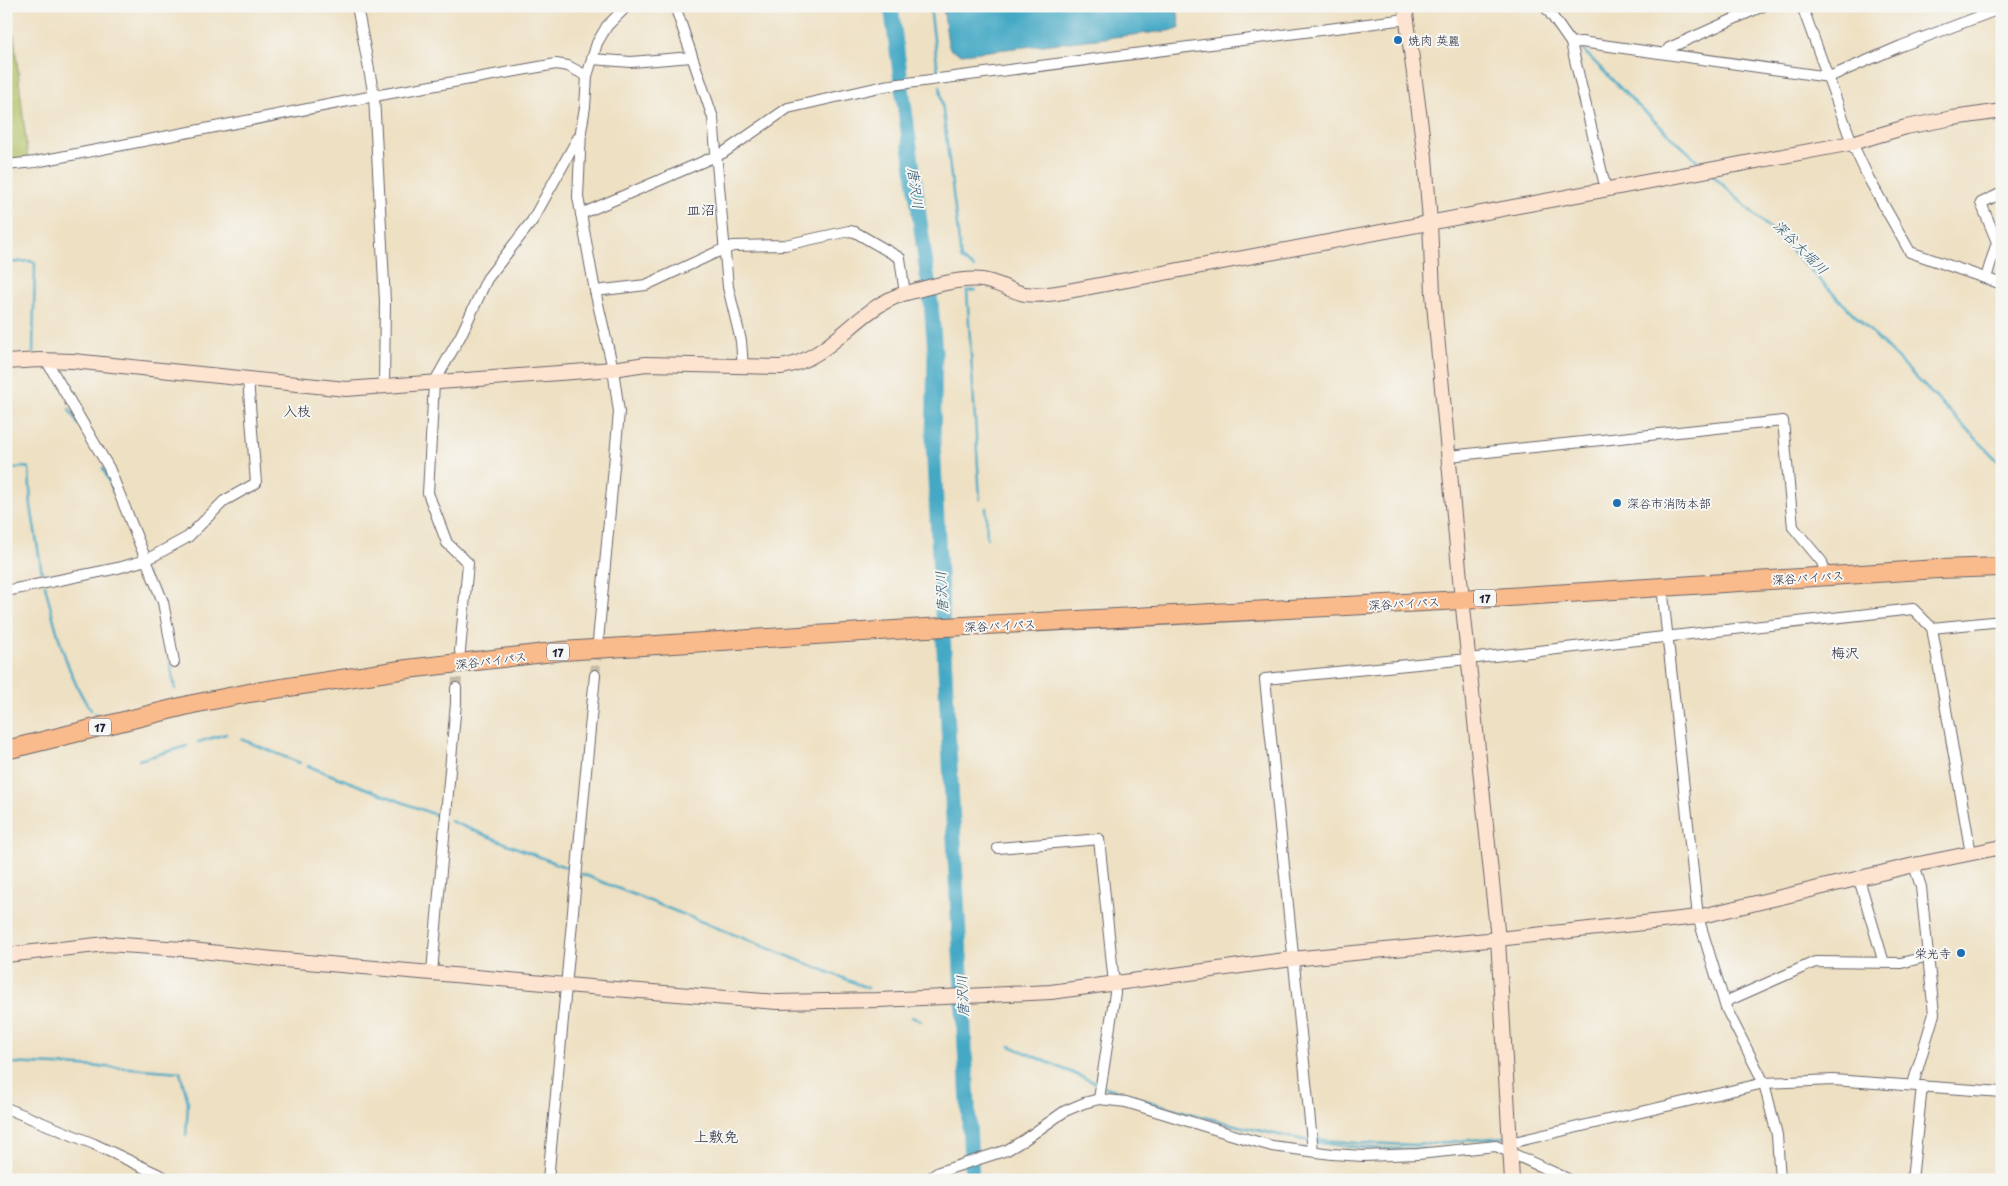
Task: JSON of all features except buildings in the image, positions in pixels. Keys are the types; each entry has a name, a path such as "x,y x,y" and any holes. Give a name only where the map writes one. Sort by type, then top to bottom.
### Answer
{"highway":[{"name":"深谷バイパス","path":"6,750 249,692 407,669 562,651 926,628 1462,600 2002,566"}],"street":[{"path":"357,6 374,96 385,301 384,386"},
{"path":"598,642 619,412 613,369 595,291 578,197 581,131 587,76 597,43 607,26 627,6"},
{"path":"675,6 713,118 730,294 740,336 743,367"},
{"path":"1545,6 1571,43 1606,190"},
{"path":"1666,52 1669,48 1763,6"},
{"path":"1802,6 1852,143 1869,179 1910,252 2002,284"},
{"path":"1571,43 1580,42 1666,52 1829,77 1901,46 2002,8"},
{"path":"581,214 717,156 788,108 884,86 1406,13 1425,157 1434,293 1462,600 1498,939 1512,1180"},
{"path":"592,59 631,62 692,57"},
{"path":"6,165 47,160 374,96 556,64 568,66 587,76"},
{"path":"6,362 46,360 346,389 613,369 646,364 781,367 804,361 826,347 879,305 907,293 963,280 982,280 1026,294 1041,295 1852,143 1906,127 2002,111"},
{"path":"460,651 468,563 446,543 428,493 434,383 461,335 487,279 532,222 572,151 581,131"},
{"path":"1986,278 1997,242 1980,203 2002,193"},
{"path":"595,291 646,285 733,246 785,245 849,231 900,258 907,293"},
{"path":"46,360 109,468 163,602 174,662"},
{"path":"6,591 108,570 146,560 188,537 224,501 256,483 248,379"},
{"path":"1449,456 1783,422 1793,527 1822,562 1826,576"},
{"path":"1662,586 1698,917 1725,1002 1764,1082 1777,1135 1780,1180"},
{"path":"1313,1151 1265,679 1468,660 1913,609 1932,628 1971,854"},
{"path":"1932,628 2002,621"},
{"path":"548,1180 596,675"},
{"path":"432,972 456,688"},
{"path":"998,848 1100,839 1115,993 1099,1100"},
{"path":"6,955 106,944 183,949 273,959 777,1002 879,1000 1060,992 1292,959 1698,917 1914,865 2002,847"},
{"path":"1912,1180 1917,1085 1934,1014 1921,887 1914,865"},
{"path":"1859,879 1884,963"},
{"path":"1725,1002 1815,962 1901,963 1929,956"},
{"path":"926,1180 952,1168 1015,1146 1072,1108 1099,1100 1126,1102 1272,1146 1363,1156 1418,1154 1496,1146 1510,1147 1764,1082 1833,1080 2002,1092"},
{"path":"6,1108 94,1144 170,1180"},
{"path":"1510,1147 1570,1180"}],"green space":[{"path":"14,35 28,159 6,161 6,37"}],"water":[{"path":"943,6 1177,6 1180,28 1176,30 962,54 951,50 948,44"}],"waterway":[{"name":"唐沢川","path":"891,6 931,303 935,352 933,443 972,1180"},
{"path":"930,6 938,72"},
{"name":"深谷大堀川","path":"1552,6 1573,37"},
{"name":"深谷大堀川","path":"1581,48 1632,100 1702,165"},
{"path":"940,86 961,259 974,268"},
{"name":"深谷大堀川","path":"1711,174 1766,225 2002,465"},
{"path":"6,263 30,261 35,263 33,353"},
{"path":"976,290 967,291 980,499"},
{"path":"69,409 78,424"},
{"path":"6,470 23,467 29,468 31,506 43,580"},
{"path":"103,468 114,493"},
{"path":"986,508 987,538"},
{"path":"146,574 161,616"},
{"path":"45,585 57,633 69,667 75,683 91,710"},
{"path":"170,663 175,689"},
{"path":"94,713 98,718"},
{"path":"198,742 226,734"},
{"path":"241,739 300,763"},
{"path":"139,760 187,746"},
{"path":"308,766 441,817"},
{"path":"450,821 570,869"},
{"path":"582,874 868,988"},
{"path":"912,1017 921,1021"},
{"path":"1010,1046 1098,1084"},
{"path":"6,1063 180,1072 188,1102 186,1136"},
{"path":"1103,1086 1205,1118 1310,1141"},
{"path":"1313,1139 1416,1145 1505,1137"},
{"path":"1316,1142 1370,1148 1424,1149"},
{"path":"1516,1149 1583,1180"}],"tunnel":[{"path":"595,675 598,644"},
{"path":"456,688 459,659"}],"place":[{"name":"焼肉 英麗","path":"1398,40"},
{"name":"深谷市消防本部","path":"1617,503"},
{"name":"栄光寺","path":"1961,953"}],"district":[{"name":"皿沼","path":"701,209"},
{"name":"入枝","path":"297,410"},
{"name":"梅沢","path":"1845,652"},
{"name":"上敷免","path":"716,1135"}]}
